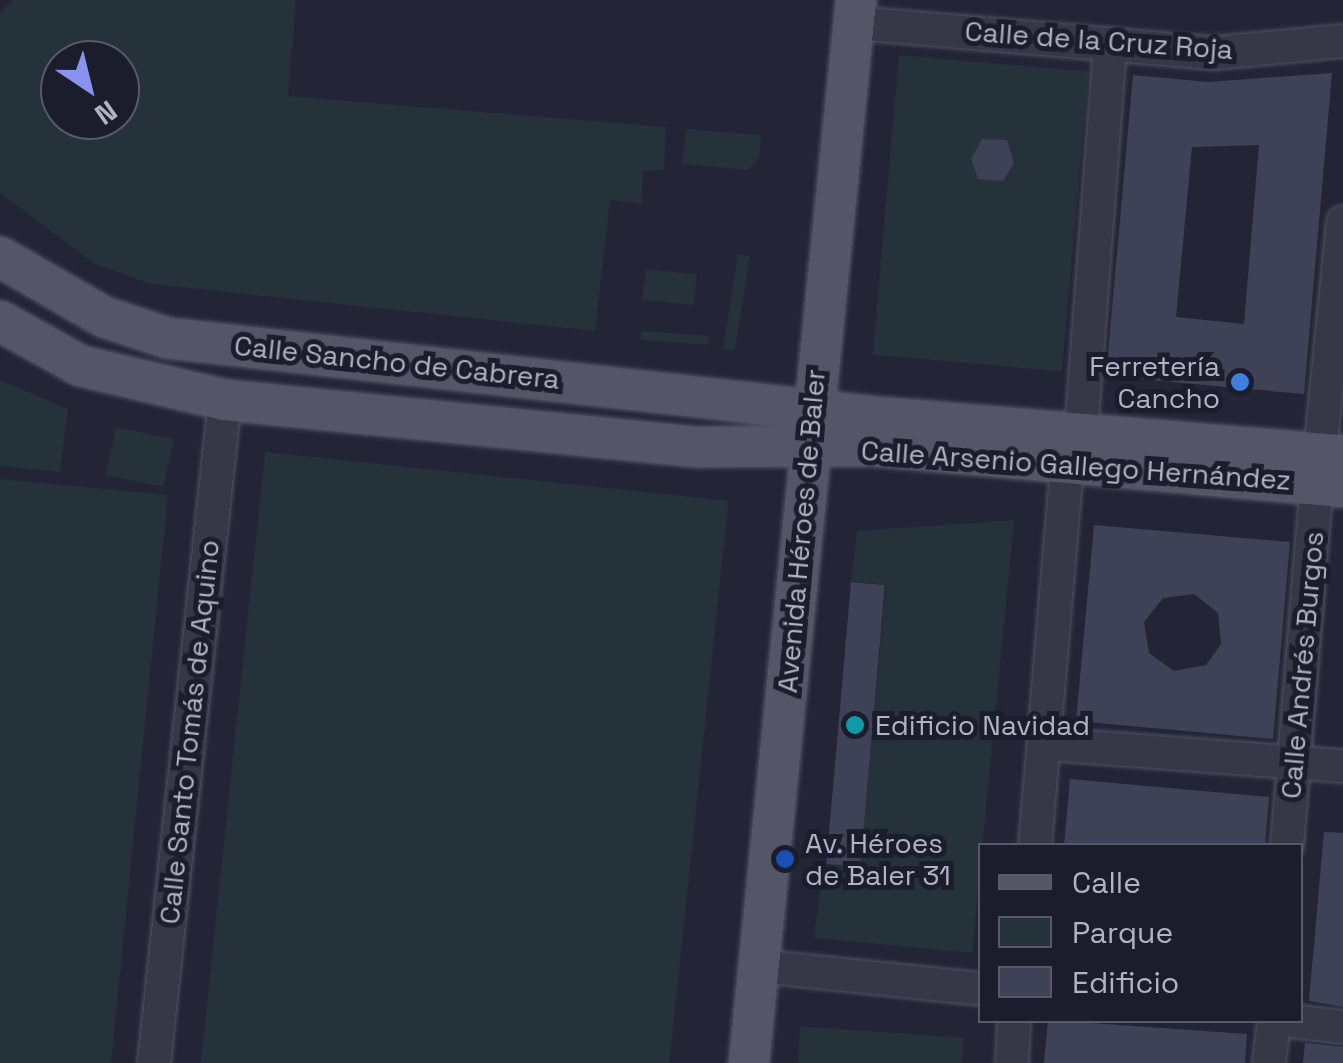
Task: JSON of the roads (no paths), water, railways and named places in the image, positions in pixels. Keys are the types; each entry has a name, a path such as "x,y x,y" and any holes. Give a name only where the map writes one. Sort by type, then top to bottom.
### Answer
{"main road":[{"name":"Avenida Héroes de Baler","path":"749,1063 799,449 847,8"},
{"name":"Calle Sancho de Cabrera","path":"0,256 104,318 167,338 803,407"},
{"name":"Calle Sancho de Cabrera","path":"0,321 81,366 224,400 799,449"},
{"name":"Calle Arsenio Gallego Hernández","path":"803,407 1074,450"},
{"name":"Avenida Héroes de Baler","path":"726,1063 799,449"},
{"name":"Calle Arsenio Gallego Hernández","path":"799,449 1074,450 1331,469"}],"street":[{"name":"Calle de la Cruz Roja","path":"847,8 1110,44 1215,52 1343,41"},
{"path":"1035,843 1048,744 1110,44"},
{"name":"Calle Andrés Burgos","path":"1287,843 1293,761 1331,469 1343,222"},
{"name":"Calle Santo Tomás de Aquino","path":"154,1063 224,400"},
{"path":"1048,744 1343,766"},
{"path":"758,966 978,988"},
{"path":"1303,1022 1343,1027"},
{"path":"1012,1063 1014,1023"},
{"path":"1269,1063 1274,1023"}],"place":[{"name":"Ferretería Cancho","path":"1240,382"},
{"name":"Edificio Navidad","path":"855,725"},
{"name":"Av. Héroes de Baler 31","path":"785,859"}]}
